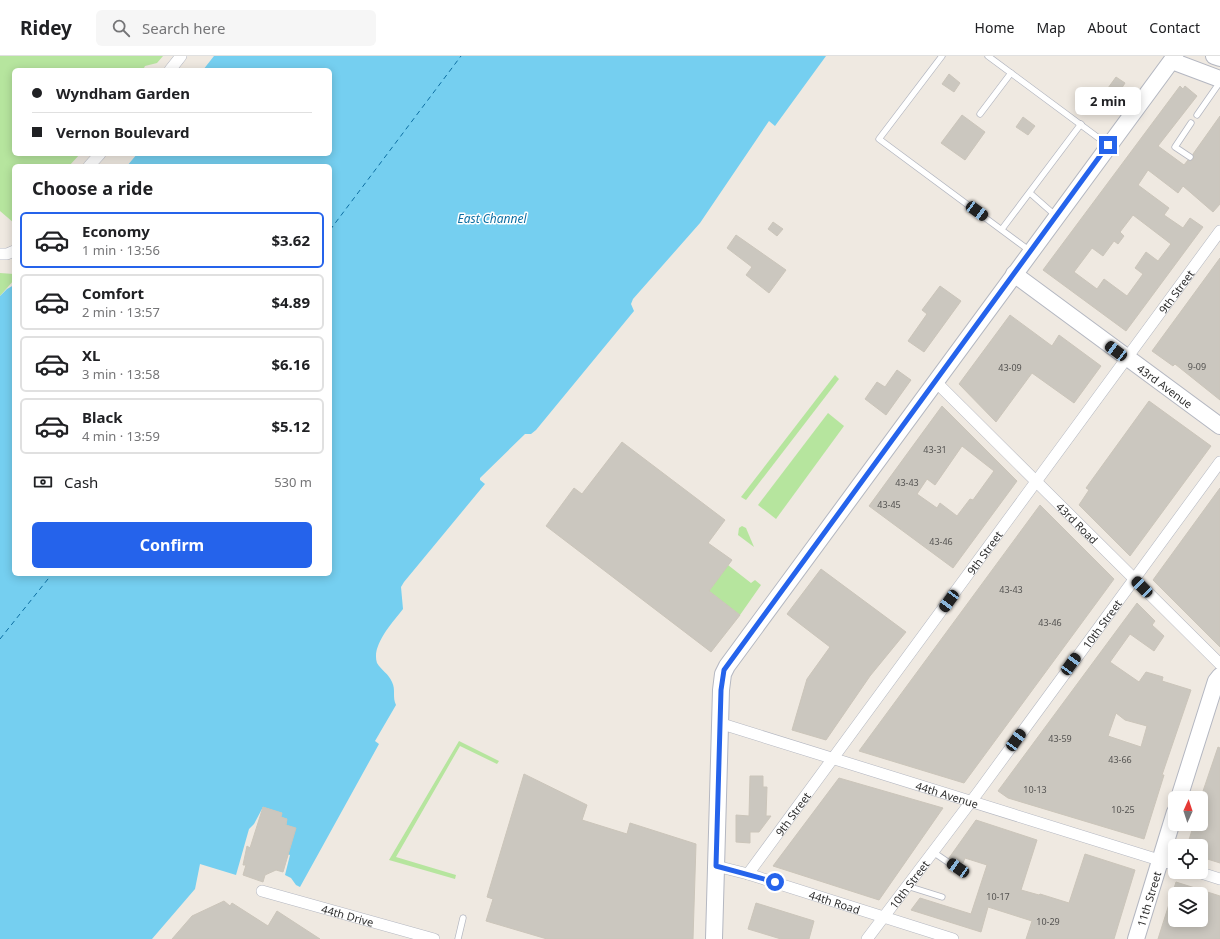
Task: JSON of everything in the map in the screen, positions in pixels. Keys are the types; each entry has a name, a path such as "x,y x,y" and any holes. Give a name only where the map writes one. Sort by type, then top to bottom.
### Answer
{"main road":[{"path":"1214,56 1220,58"},
{"path":"714,939 722,679 727,666 1173,58 1220,81"},
{"name":"43rd Avenue","path":"1014,274 1220,426"},
{"path":"1181,791 1216,681 1220,676"},
{"name":"11th Street","path":"1136,939 1169,831"}],"street":[{"path":"172,68 181,56"},
{"path":"91,164 98,156"},
{"name":"9th Street","path":"748,874 1220,230"},
{"path":"0,254 7,254 12,252"},
{"name":"43rd Road","path":"935,381 1220,664"},
{"name":"10th Street","path":"867,939 971,801 1220,462"},
{"name":"44th Avenue","path":"720,723 1168,863"},
{"name":"44th Road","path":"716,866 748,874 953,939"},
{"path":"1208,875 1220,879"},
{"name":"44th Drive","path":"262,891 405,935 434,939"}],"lane":[{"path":"942,56 879,139 1002,229 1030,252"},
{"path":"988,56 1108,145"},
{"path":"980,114 1011,72"},
{"path":"1197,115 1220,81"},
{"path":"1190,157 1175,147 1191,123"},
{"path":"1002,229 1081,124"},
{"path":"1030,193 1056,216"},
{"path":"933,852 958,868"},
{"path":"907,886 942,897"},
{"path":"458,939 463,918"}],"green space":[{"path":"0,56 163,56 157,63 145,66 144,68 12,68 12,156 78,156 71,164 12,164 12,221 0,211"},
{"path":"0,273 12,274 12,282 0,296"},
{"path":"835,375 839,379 746,500 741,497"},
{"path":"828,413 844,426 776,519 758,505"},
{"path":"742,526 746,528 754,547 738,535 739,528"},
{"path":"728,565 751,583 755,580 761,585 740,615 709,591"},
{"path":"459,741 499,761 497,764 460,746 396,857 456,875 455,879 389,860"}],"water":[{"name":"East Channel","path":"214,56 826,56 775,126 769,121 700,223 633,299 631,304 634,311 536,430 531,434 525,434 480,478 480,480 485,484 404,582 401,587 403,609 384,634 377,649 376,656 377,663 392,682 396,705 375,741 379,744 300,887 296,885 291,878 285,875 290,855 287,854 295,828 286,825 287,819 281,817 282,813 263,807 254,824 249,829 236,875 200,864 195,889 152,939 0,939 0,296 12,286 12,576 332,576 332,164 129,164 135,156 332,156 332,68 205,68"}],"building":[{"path":"949,74 960,83 954,92 942,84"},
{"path":"1116,77 1125,83 1116,97 1117,104 1109,106 1104,112 1095,106"},
{"path":"1180,86 1183,89 1185,86 1197,96 1158,146 1184,165 1188,160 1193,160 1193,154 1220,116 1220,204 1213,212 1183,186 1178,193 1148,170 1138,185 1169,208 1164,215 1183,228 1190,218 1203,227 1126,331 1043,270","holes":["1133,215 1171,244 1158,261 1146,252 1135,268 1143,274 1127,296 1104,279 1097,289 1074,272 1092,248 1103,256 1114,241 1118,244 1124,236 1120,232"]},
{"path":"962,115 985,132 965,160 941,143"},
{"path":"1023,117 1035,126 1028,135 1016,127"},
{"path":"773,222 783,229 777,236 768,229"},
{"path":"736,235 786,270 769,293 746,275 752,267 727,248"},
{"path":"1220,258 1220,400 1175,364 1173,366 1152,351"},
{"path":"940,286 961,301 924,352 908,341 927,314 922,310"},
{"path":"1010,315 1052,346 1059,335 1101,366 1074,403 1032,373 996,422 959,384"},
{"path":"897,370 911,380 886,415 865,399 877,382 885,387"},
{"path":"1149,401 1211,446 1130,556 1079,505 1089,490 1086,488"},
{"path":"942,406 1017,481 953,568 869,506","holes":["962,446 994,471 973,500 970,499 957,516 940,503 937,508 917,494 927,479 935,485"]},
{"path":"622,442 725,520 708,543 732,560 709,591 740,615 711,652 546,526 574,488 582,494"},
{"path":"1220,488 1220,647 1153,580"},
{"path":"1040,505 1114,579 964,783 859,751"},
{"path":"821,569 906,632 870,676 826,740 792,730 807,679 830,647 787,614"},
{"path":"1137,603 1155,621 1152,625 1164,636 1154,651 1130,634 1110,662 1139,682 1146,672 1163,677 1162,681 1191,690 1162,775 1164,775 1144,839 1008,798 998,791","holes":["1116,713 1125,720 1147,726 1141,747 1108,736"]},
{"path":"1218,747 1220,748 1220,863 1208,859 1208,839 1189,839 1192,831 1208,831 1208,791 1203,791"},
{"path":"524,774 587,805 582,820 627,834 630,823 696,844 693,939 547,939 486,921 493,899 487,897"},
{"path":"750,776 763,776 763,787 767,787 766,816 771,816 759,832 750,832 750,843 736,842 736,815 749,816"},
{"path":"839,778 943,808 879,900 773,866"},
{"path":"263,807 282,813 281,817 287,819 286,825 296,828 283,872 276,870 265,875 263,882 243,875 246,865 243,865 247,846 250,848"},
{"path":"976,820 1037,840 1021,890 1069,903 1085,854 1135,870 1114,939 1026,939 1032,921 988,907 981,932 911,910 920,898 971,914 987,865 965,858 963,863 949,858"},
{"path":"1176,882 1192,887 1174,887"},
{"path":"1208,892 1220,896 1220,939 1158,939 1168,907 1168,927 1208,927"},
{"path":"224,901 230,906 232,903 268,926 277,911 320,939 172,939 192,916"},
{"path":"756,903 814,921 809,939 781,939 748,929"}],"ferry route":[{"path":"332,227 461,56"},
{"path":"0,639 50,576"}],"route":[{"path":"775,882 716,866 721,690 724,670 729,661 1108,145"}]}
